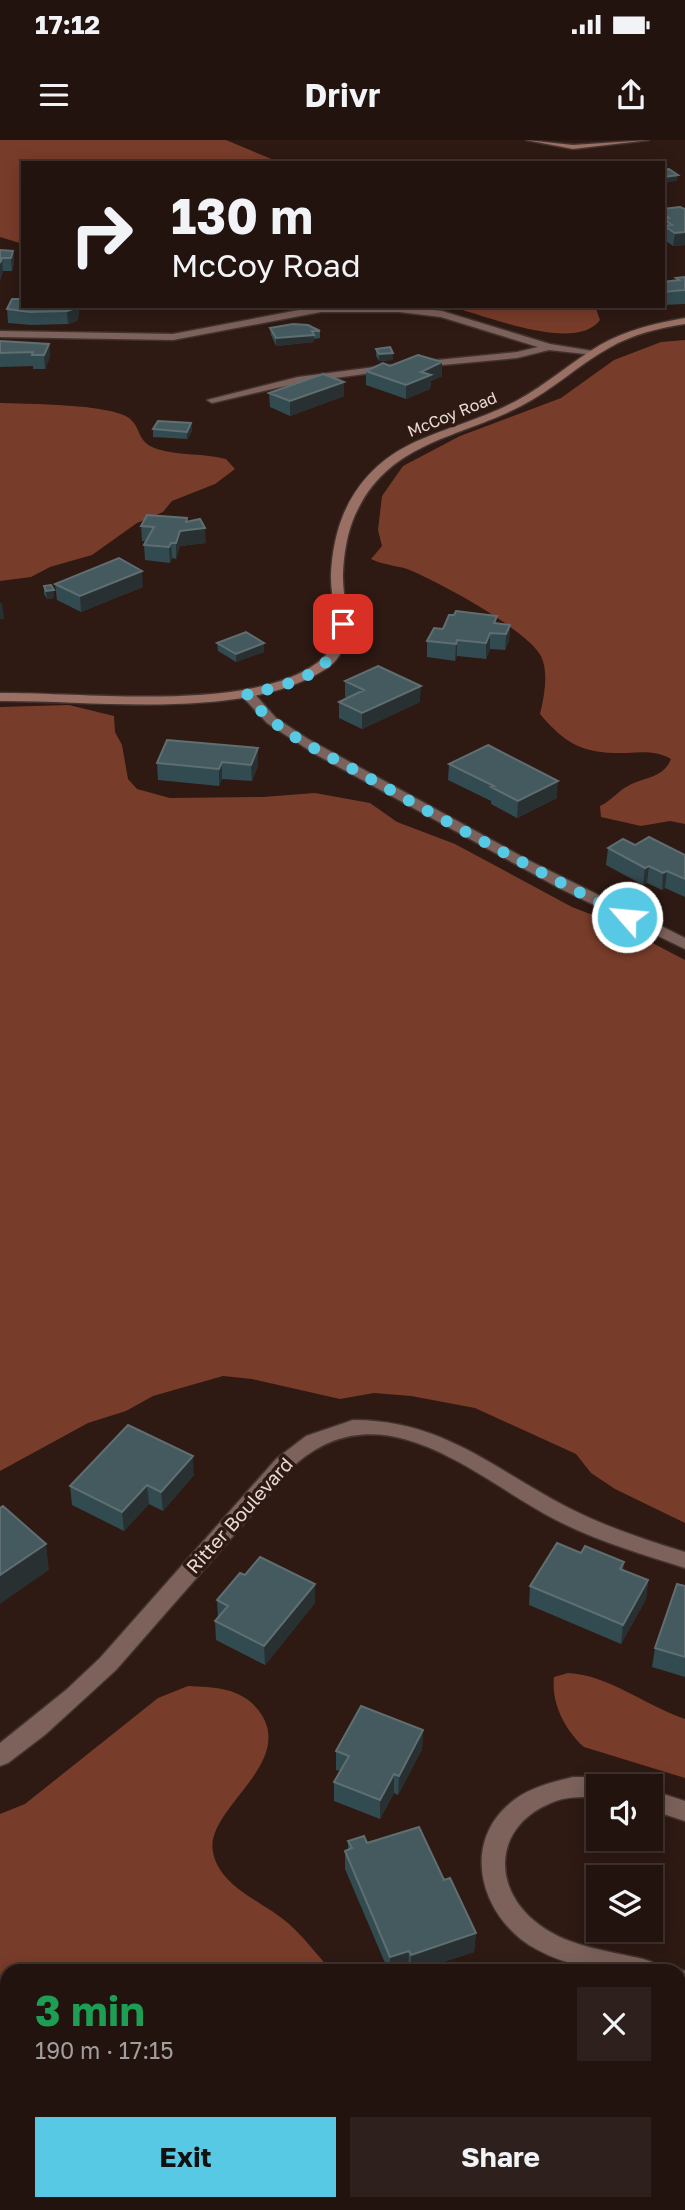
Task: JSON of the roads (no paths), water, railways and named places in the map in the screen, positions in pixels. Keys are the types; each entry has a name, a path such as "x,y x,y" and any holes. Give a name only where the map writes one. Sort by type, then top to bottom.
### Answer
{"street":[{"path":"530,140 573,148 645,140"},
{"path":"0,334 173,337 321,309 386,309 451,316 549,347 594,352"},
{"name":"McCoy Road","path":"0,697 191,698 247,694 275,688 320,668 342,643 343,624 337,582 345,529 352,508 378,471 414,445 536,394 594,352 637,332 685,321"},
{"path":"212,400 298,380 517,355 549,347"},
{"path":"247,694 254,704 278,724 448,824 685,944"},
{"name":"Ritter Boulevard","path":"0,1756 38,1731 82,1692 264,1484 295,1453 322,1436 356,1428 391,1428 422,1436 454,1451 562,1514 611,1536 685,1560"},
{"path":"586,1785 558,1787 519,1807 505,1822 495,1843 492,1868 500,1896 519,1923 546,1942 573,1953 618,1964"},
{"path":"663,1804 685,1811"}]}
